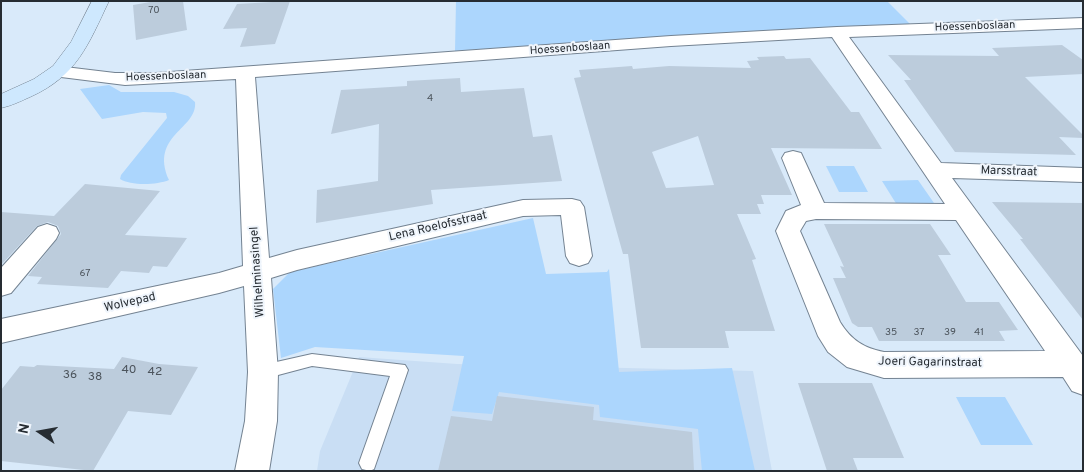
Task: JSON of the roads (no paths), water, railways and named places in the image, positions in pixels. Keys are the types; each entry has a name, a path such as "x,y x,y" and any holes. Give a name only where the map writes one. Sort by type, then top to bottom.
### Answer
{"street":[{"path":"1,102 59,72 77,46 101,1"},
{"name":"Hoessenboslaan","path":"59,72 77,72 104,78 147,79 245,74 671,41 837,32 1083,23"},
{"name":"Joeri Gagarinstraat","path":"837,32 1077,373"},
{"name":"Wilhelminasingel","path":"245,74 263,372 261,421 252,471"},
{"path":"793,158 816,211"},
{"name":"Marsstraat","path":"935,170 1083,175"},
{"name":"Lena Roelofsstraat","path":"258,271 296,260 523,208 572,207 579,256"},
{"name":"Joeri Gagarinstraat","path":"964,212 816,211 801,212 792,219 788,231 836,343 850,355 869,362 884,364 1077,373"},
{"path":"1,286 47,233"},
{"name":"Wolvepad","path":"1,332 220,283 258,271"}],"lane":[{"path":"263,372 312,360 400,370 368,464"}]}
